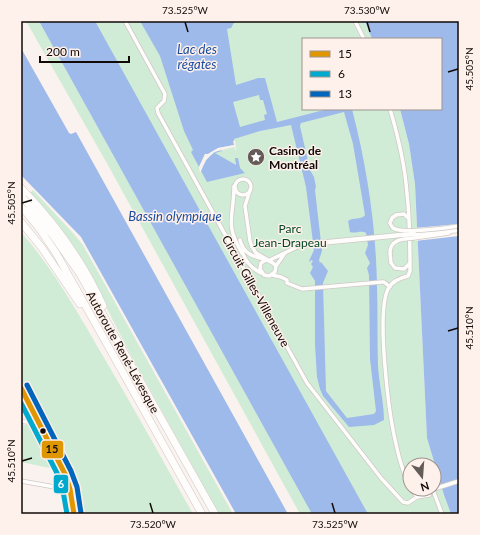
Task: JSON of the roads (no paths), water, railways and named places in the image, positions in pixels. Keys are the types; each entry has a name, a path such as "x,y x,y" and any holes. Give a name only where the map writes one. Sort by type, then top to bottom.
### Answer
{"highway":[{"path":"21,188 24,203"},
{"name":"Autoroute René-Lévesque","path":"24,203 98,327 202,514"},
{"name":"Autoroute René-Lévesque","path":"24,203 45,224 73,263 215,514"},
{"path":"21,222 38,243 73,295 98,327"}],"street":[{"name":"Circuit Gilles-Villeneuve","path":"125,21 165,94 164,101 157,108 158,113 307,383 389,488 405,503 416,497"},
{"path":"355,21 364,38"},
{"path":"390,110 403,163 409,219 409,275 396,280 390,287 385,298 384,307 385,361 391,418 396,444 402,463"},
{"path":"281,277 276,268 252,247 245,206 250,190 250,182 245,178 238,180 234,186 231,230 235,241 250,266 267,276 272,275 281,277 287,280 287,283 299,289 382,282 390,287"},
{"path":"234,186 240,195 245,195 250,190"},
{"path":"409,219 406,215 401,214 393,216 390,222 395,229 407,231 459,226"},
{"path":"410,263 405,268 397,269 392,264 390,254 391,246 397,241 442,235 457,231"},
{"path":"262,273 260,271 260,266 268,260 299,246 315,243 457,231"},
{"path":"239,234 242,253"},
{"path":"240,240 244,249 258,258 268,260"},
{"path":"272,275 286,252"},
{"path":"21,388 62,467 70,489 74,514"},
{"path":"21,421 33,423 39,422"},
{"path":"21,481 66,490 70,489"},
{"path":"442,486 459,481"},
{"path":"437,497 442,514"}],"water":[{"name":"Bassin olympique","path":"39,21 95,21 368,514 312,514"},
{"name":"Lac des régates","path":"140,21 235,21 231,28 227,29 236,85 258,78 265,78 277,122 324,110 352,110 362,153 373,219 376,264 378,366 384,420 374,425 349,427 323,396 320,389 317,377 315,345 315,281 310,273 313,267 311,264 313,261 309,261 314,250 306,187 291,125 260,131 234,139 234,145 218,148 208,154 205,154 199,167 191,152 193,150 184,131 160,56","holes":["259,95 260,100 263,100 267,114 264,115 265,120 240,127 233,102","344,112 353,144 365,215 364,217 348,221 350,232 366,233 368,245 365,253 370,263 367,268 369,275 370,359 376,411 374,414 347,418 326,391 323,283 328,271 319,260 322,251 315,190 316,187 314,177 310,170 300,126 301,123"]},
{"path":"365,21 459,21 459,514 451,514 442,488 442,457 433,457 427,438 415,184 409,144 400,110 442,110 442,38 372,38"},
{"path":"21,48 69,133 71,134 76,132 288,514 236,514 81,237 21,175"},
{"path":"217,151 222,151 215,153 236,165 235,158 238,158 240,168 245,173 207,182 201,171 202,167 211,155"}],"place":[{"name":"Casino de Montréal","path":"256,157"}],"park label":[{"name":"Parc Jean-Drapeau","path":"290,235"}]}
